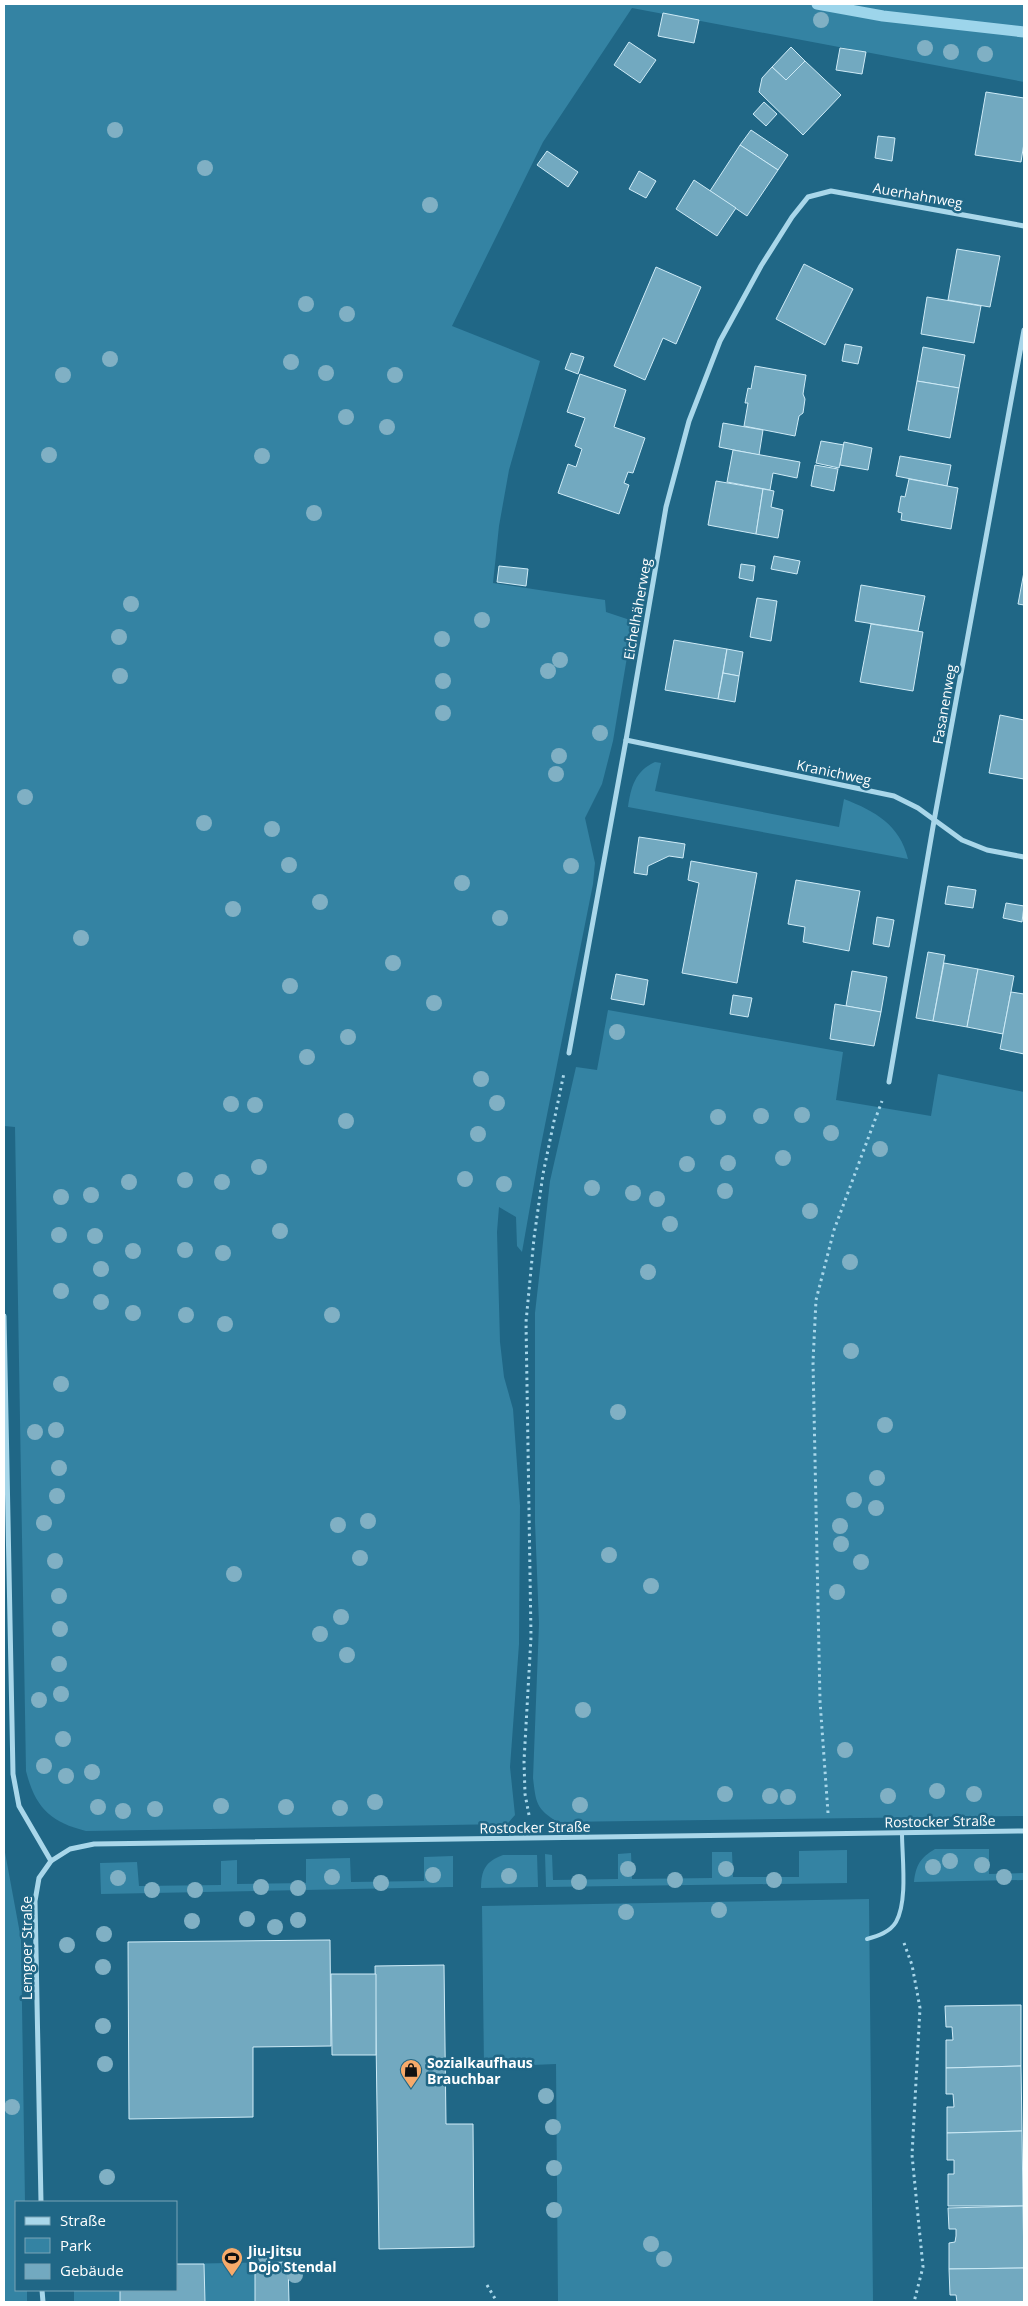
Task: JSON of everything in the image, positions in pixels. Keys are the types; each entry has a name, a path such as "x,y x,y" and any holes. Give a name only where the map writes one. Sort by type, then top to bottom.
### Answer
{"street":[{"name":"Auerhahnweg","path":"808,197 831,191 1024,226"},
{"name":"Eichelhäherweg","path":"569,1053 666,507 689,421 720,341 761,266 792,217 808,197"},
{"name":"Fasanenweg","path":"889,1082 934,821 1024,330"},
{"name":"Kranichweg","path":"626,740 894,796 918,808 962,840 979,847 1024,857"},
{"path":"4,1316 13,1774 19,1806 51,1861"},
{"name":"Rostocker Straße","path":"51,1861 70,1849 94,1844 1024,1831"},
{"name":"Lemgoer Straße","path":"41,2201 35,1901 39,1878 51,1861"}],"lane":[{"path":"867,1940 884,1934 896,1922 903,1899 902,1833"}],"path":[{"path":"534,1838 525,1794 524,1761 531,1637 526,1322 534,1238 544,1174 569,1053"},
{"path":"830,1834 820,1701 813,1362 816,1300 834,1230 889,1082"},
{"path":"896,1922 912,1965 920,2008 912,2155 923,2267 914,2302"},
{"path":"487,2285 497,2302"}],"green space":[{"path":"4,4 1024,4 1024,82 632,8 543,142 452,326 540,361 509,470 499,526 493,583 605,600 606,612 633,621 613,741 602,784 585,818 595,863 593,884 540,1150 522,1252 517,1246 516,1217 499,1207 497,1232 500,1342 504,1377 513,1409 520,1506 519,1644 510,1767 515,1815 507,1824 86,1831 63,1823 46,1811 34,1794 26,1771 15,1127 4,1126"},
{"path":"655,762 661,763 655,791 839,827 844,799 876,814 885,821 899,837 908,859 628,807 638,775"},
{"path":"608,1010 843,1052 836,1100 931,1116 938,1074 1024,1092 1024,1816 558,1822 545,1813 538,1805 533,1778 539,1624 535,1522 535,1313 550,1181 576,1067 597,1070"},
{"path":"4,1847 21,1939 25,2201 15,2201 15,2291 27,2291 27,2302 4,2302"},
{"path":"935,1849 989,1849 989,1874 1024,1873 1024,1880 914,1882 920,1863"},
{"path":"847,1850 847,1883 546,1887 545,1854 552,1855 553,1880 618,1879 618,1854 631,1853 632,1879 712,1878 712,1852 732,1852 733,1877 799,1877 799,1851"},
{"path":"503,1855 537,1855 538,1887 481,1888 483,1871 492,1860"},
{"path":"453,1856 453,1887 101,1894 100,1863 137,1862 139,1886 221,1885 221,1861 237,1860 237,1884 306,1883 306,1859 350,1858 351,1882 424,1881 424,1857"},
{"path":"869,1899 873,2302 558,2302 556,2064 484,2067 482,1906"},
{"name":"Jiu-Jitsu Dojo Stendal","path":"288,2262 289,2302 74,2302 74,2291 178,2291 178,2264"}],"building":[{"path":"663,13 699,20 694,43 658,36"},
{"path":"629,42 656,60 640,83 614,65"},
{"path":"791,47 805,61 786,80 772,67"},
{"path":"840,48 866,52 862,74 836,70"},
{"path":"805,61 841,95 803,135 759,92 762,78 772,67 786,80"},
{"path":"986,92 1024,98 1024,143 1021,162 975,155"},
{"path":"764,102 777,114 766,126 753,114"},
{"path":"751,130 788,155 778,170 740,145"},
{"path":"878,136 895,138 892,161 875,158"},
{"path":"740,145 778,170 747,216 710,191"},
{"path":"547,151 578,172 568,187 537,165"},
{"path":"639,171 656,181 646,198 629,189"},
{"path":"694,180 736,208 717,236 676,209"},
{"path":"957,249 1000,256 990,307 948,300"},
{"path":"804,264 853,289 825,345 776,319"},
{"path":"656,267 701,287 676,344 663,338 645,380 614,366"},
{"path":"927,297 981,306 974,343 921,334"},
{"path":"845,344 862,347 858,364 842,361"},
{"path":"923,347 965,355 959,388 917,381"},
{"path":"571,353 584,357 578,374 565,369"},
{"path":"755,366 806,375 803,413 799,416 795,436 744,426 748,403 745,403 748,388 751,389"},
{"path":"580,374 626,390 614,427 645,438 633,473 628,472 624,483 629,485 619,514 558,493 568,464 576,467 582,449 575,446 585,418 567,412"},
{"path":"917,381 959,388 950,438 908,430"},
{"path":"723,423 763,430 759,455 719,447"},
{"path":"821,441 844,445 839,468 816,463"},
{"path":"844,442 872,448 868,470 840,465"},
{"path":"733,450 800,462 797,478 773,473 770,490 727,482"},
{"path":"900,456 951,465 947,486 896,476"},
{"path":"815,465 838,469 834,491 811,486"},
{"path":"909,479 958,488 951,529 901,520 902,513 898,512 901,496 905,497"},
{"path":"716,481 763,489 756,534 708,525"},
{"path":"763,489 774,491 771,507 783,510 778,538 756,534"},
{"path":"774,556 800,561 797,574 771,569"},
{"path":"741,564 755,566 753,581 739,578"},
{"path":"499,566 528,569 526,586 497,582"},
{"path":"1024,572 1024,605 1018,604"},
{"path":"861,585 925,596 918,631 855,621"},
{"path":"757,598 777,601 771,641 750,637"},
{"path":"871,624 923,632 913,691 860,682"},
{"path":"674,640 727,649 718,699 665,690"},
{"path":"727,649 743,652 739,676 723,673"},
{"path":"723,673 739,676 735,702 718,699"},
{"path":"1000,715 1024,720 1024,779 989,773"},
{"path":"639,837 685,844 683,858 669,856 648,866 647,875 634,873"},
{"path":"691,861 757,873 737,983 682,973 699,883 688,880"},
{"path":"796,880 860,891 849,951 803,942 805,927 788,924"},
{"path":"948,886 976,890 973,908 945,904"},
{"path":"1006,903 1024,906 1022,922 1003,918"},
{"path":"877,917 894,920 889,947 873,944"},
{"path":"928,952 945,955 933,1021 916,1018"},
{"path":"944,963 978,969 967,1027 933,1021"},
{"path":"978,969 1014,976 1003,1034 967,1027"},
{"path":"852,971 887,977 881,1012 846,1006"},
{"path":"616,974 648,980 644,1005 611,999"},
{"path":"1011,992 1024,994 1024,1054 1000,1049"},
{"path":"733,995 752,998 748,1017 730,1014"},
{"path":"835,1004 881,1012 874,1046 830,1039"},
{"path":"330,1940 331,2046 253,2047 253,2117 129,2119 128,1942"},
{"name":"Sozialkaufhaus Brauchbar","path":"444,1965 446,2124 473,2124 474,2247 379,2249 375,1966"},
{"path":"331,1974 376,1974 376,2055 332,2055"},
{"path":"1021,2005 1021,2066 946,2068 946,2040 953,2040 952,2027 946,2027 945,2006"},
{"path":"1021,2066 1022,2131 947,2133 947,2107 954,2107 953,2094 946,2094 946,2068"},
{"path":"1022,2131 1023,2206 948,2206 948,2174 954,2174 954,2160 947,2160 947,2133"},
{"path":"1023,2206 1024,2268 949,2269 949,2243 955,2242 956,2229 949,2229 948,2208"},
{"path":"288,2262 289,2302 255,2302 255,2263"},
{"path":"178,2264 204,2264 205,2302 120,2302 120,2291 178,2291"},
{"path":"1024,2268 1024,2302 957,2302 956,2295 950,2295 949,2269"}],"waterway":[{"path":"817,4 883,16 1024,32"}],"place":[{"name":"Sozialkaufhaus Brauchbar","path":"411,2089"},
{"name":"Jiu-Jitsu Dojo Stendal","path":"232,2277"}]}
